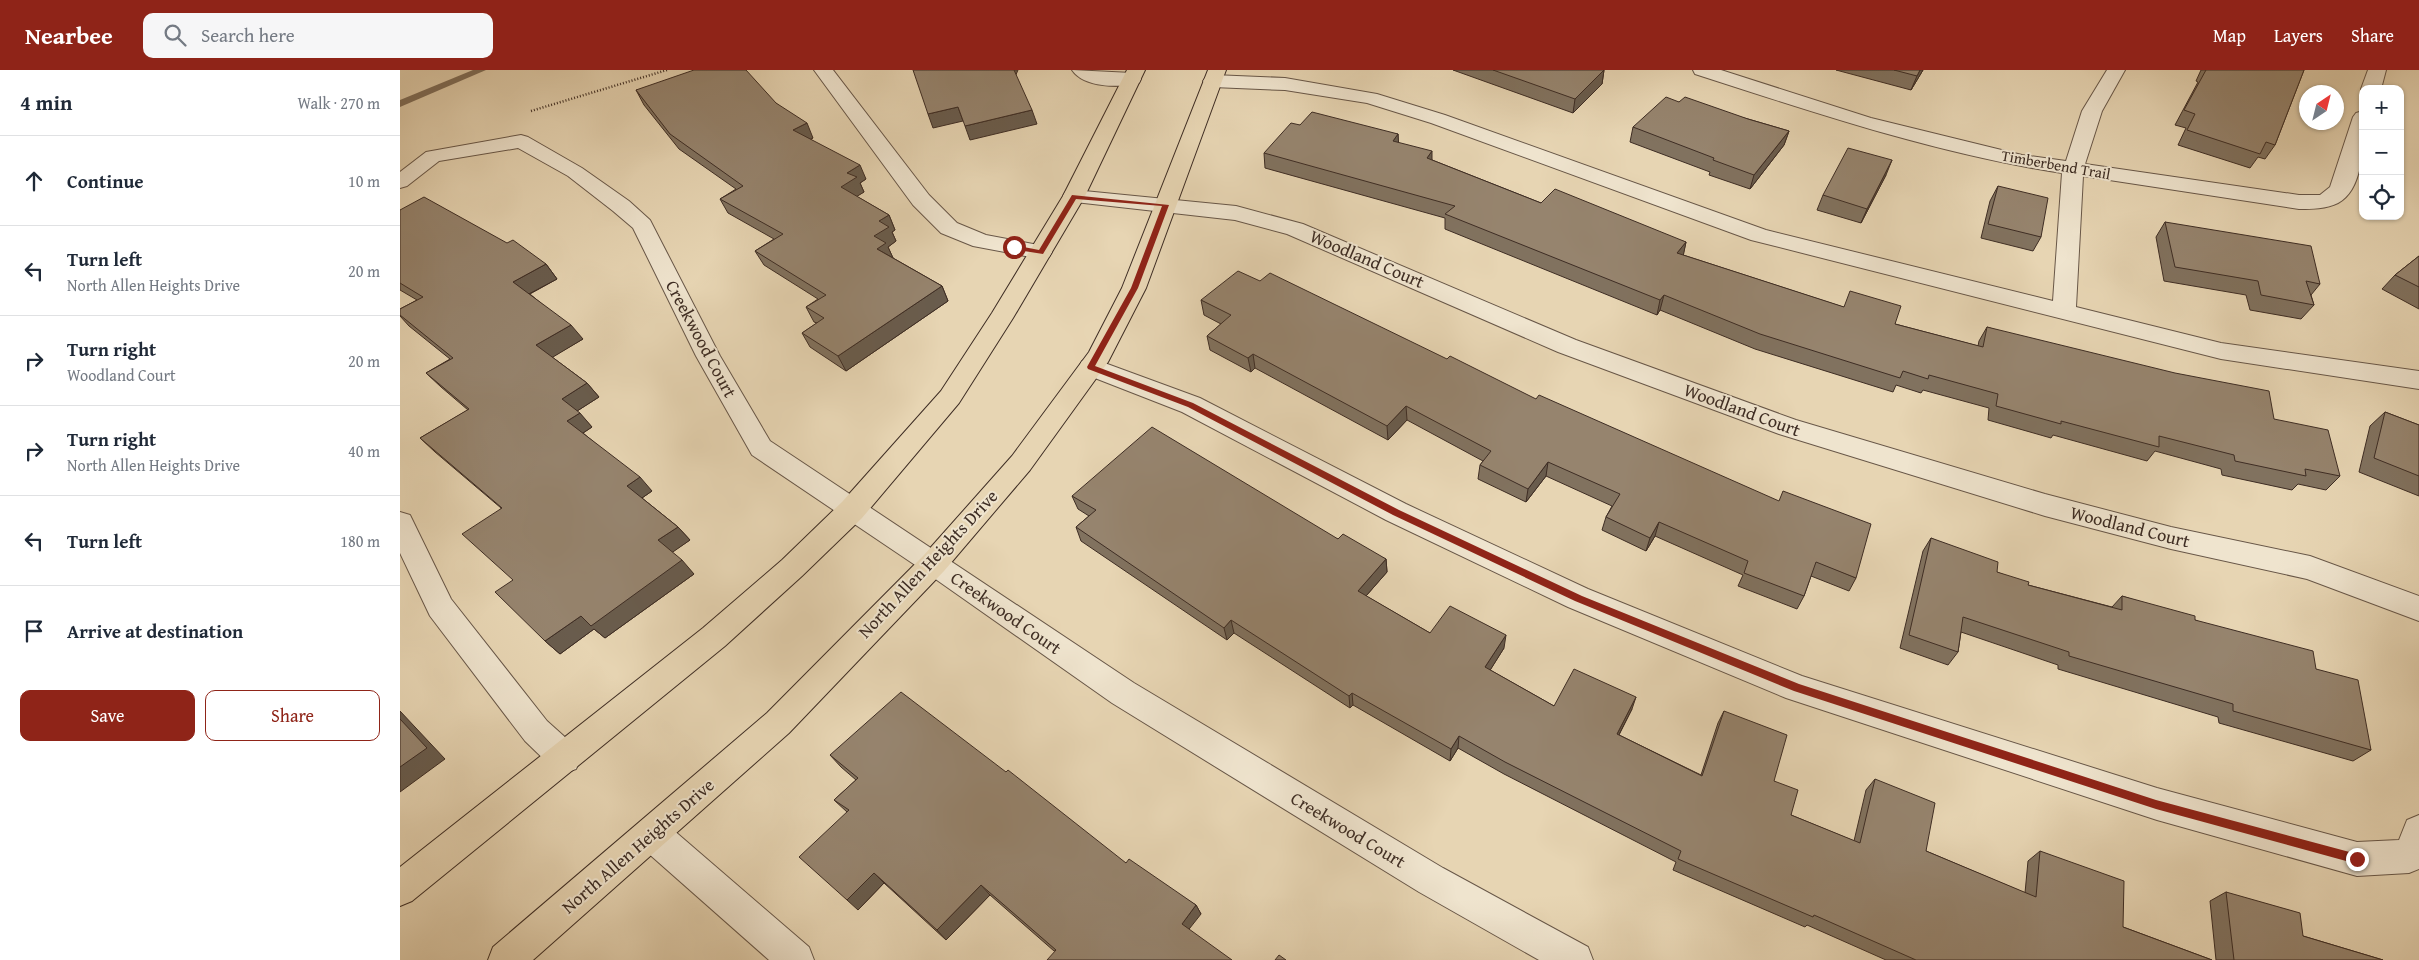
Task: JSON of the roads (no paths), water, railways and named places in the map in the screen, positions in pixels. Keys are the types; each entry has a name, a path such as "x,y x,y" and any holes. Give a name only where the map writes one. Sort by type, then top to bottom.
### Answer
{"main road":[{"path":"400,889 714,637 792,568 852,510 950,396 1074,196 1134,75"},
{"name":"North Allen Heights Drive","path":"506,960 778,723 934,563 1020,463 1091,367 1134,288 1215,75"}],"street":[{"path":"823,70 921,200 949,228 981,241 1041,252"},
{"path":"1081,70 1094,78 1134,75"},
{"name":"Timberbend Trail","path":"1702,70 1864,122 2022,161 2299,202 2324,201 2336,194 2343,183 2359,130"},
{"path":"2064,311 2073,170 2092,111 2116,70"},
{"path":"2372,85 2377,70"},
{"path":"1215,75 1370,98 1438,119 1759,235 2221,351 2419,380"},
{"name":"Creekwood Court","path":"400,182 433,156 520,140 575,172 642,224 708,356 760,448 934,563 1123,693 1431,880 1575,960"},
{"name":"Woodland Court","path":"1074,196 1236,214 1295,229 1567,346 1788,427 2045,505 2171,538 2310,568 2419,610"},
{"path":"1091,367 1190,405 1396,512 1578,598 1797,688 2156,804 2357,859 2409,856 2419,830"},
{"path":"400,523 440,607 536,731 565,758"},
{"path":"652,834 796,960"}],"waterway":[{"path":"400,104 481,70"}]}
